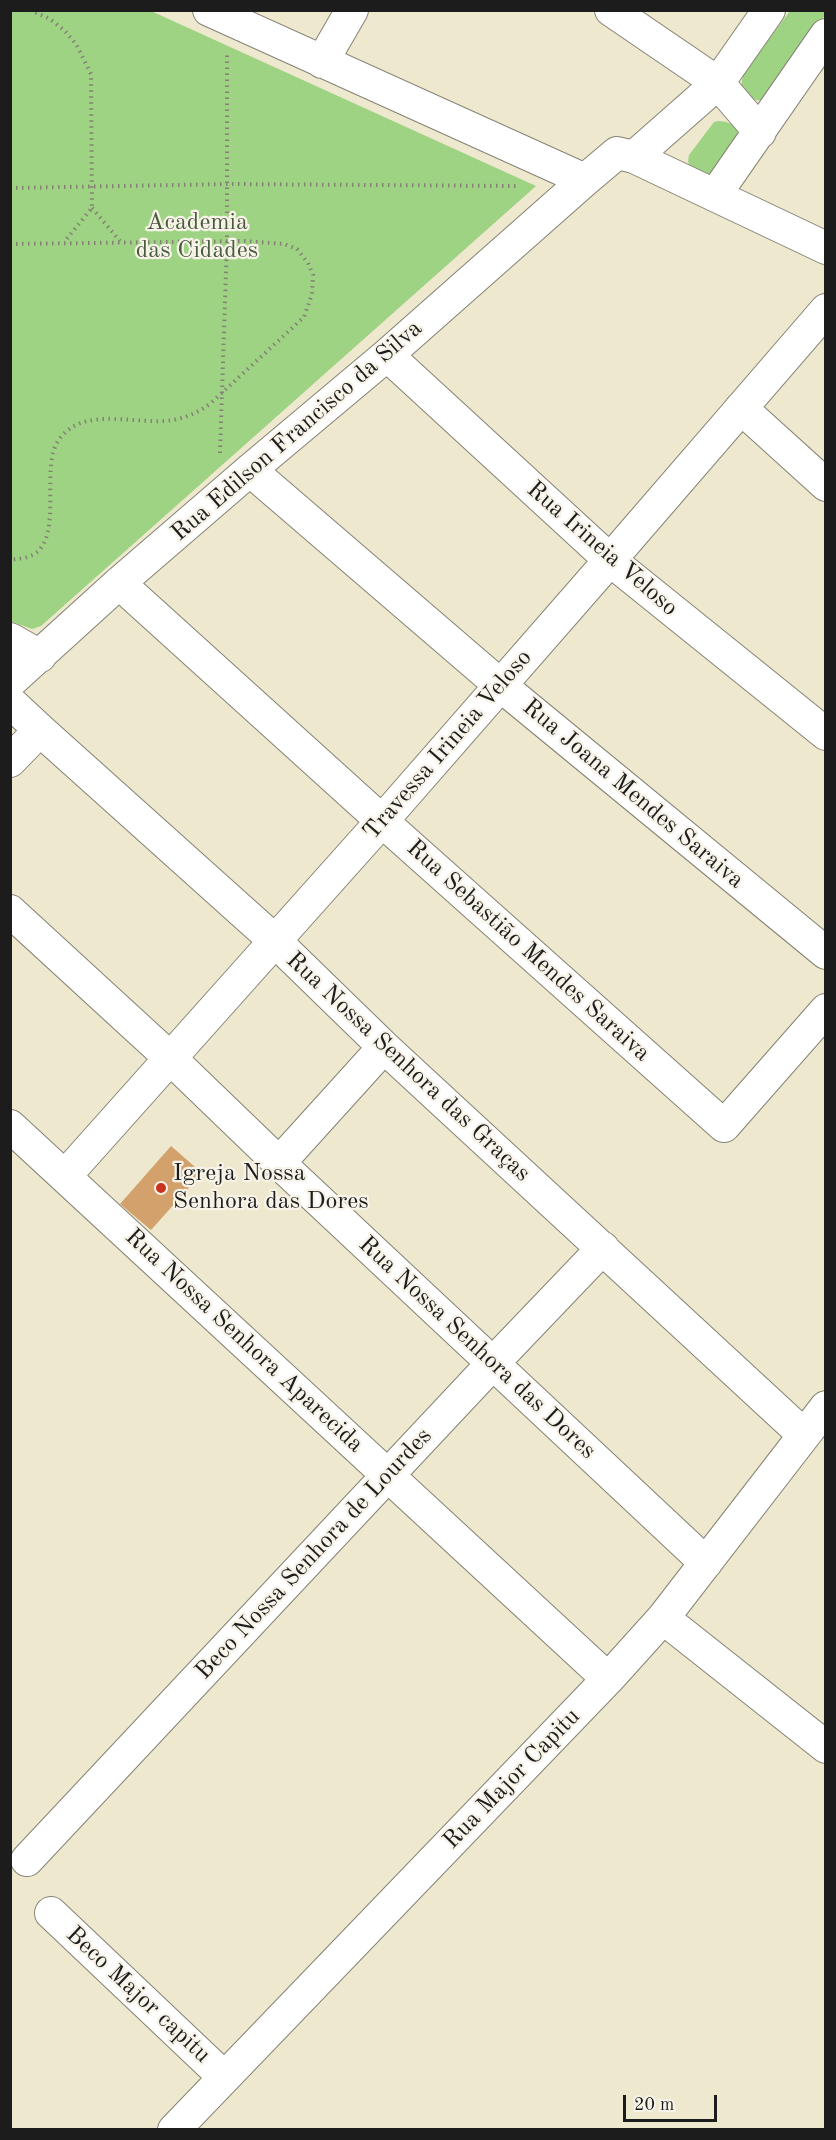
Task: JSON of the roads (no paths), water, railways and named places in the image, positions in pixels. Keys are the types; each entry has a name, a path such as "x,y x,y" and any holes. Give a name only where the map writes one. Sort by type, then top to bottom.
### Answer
{"street":[{"path":"322,62 352,10"},
{"path":"611,10 718,83 760,132"},
{"path":"769,10 718,83 634,157 825,248"},
{"path":"218,15 585,180"},
{"path":"715,195 825,35"},
{"name":"Rua Edilson Francisco da Silva","path":"10,682 119,583 387,355 617,153 634,157"},
{"name":"Travessa Irineia Veloso","path":"66,1175 382,821 825,310"},
{"name":"Rua Irineia Veloso","path":"387,355 610,560 825,734"},
{"path":"741,408 825,485"},
{"name":"Rua Joana Mendes Saraiva","path":"250,470 500,685 825,953"},
{"name":"Rua Sebastião Mendes Saraiva","path":"119,583 724,1126 825,1010"},
{"path":"10,639 40,656"},
{"name":"Rua Nossa Senhora das Graças","path":"10,702 274,940 384,1047 804,1435"},
{"path":"10,761 40,730"},
{"name":"Rua Nossa Senhora das Dores","path":"10,911 169,1057 706,1563"},
{"path":"279,1163 384,1047"},
{"name":"Rua Nossa Senhora Aparecida","path":"10,1126 66,1175 608,1679"},
{"name":"Beco Nossa Senhora de Lourdes","path":"27,1860 603,1248"},
{"name":"Rua Major Capitu","path":"174,2130 608,1679 663,1618 825,1407"},
{"path":"663,1618 825,1747"},
{"name":"Beco Major capitu","path":"51,1913 225,2077"}],"place":[{"name":"Igreja Nossa Senhora das Dores","path":"161,1188"}],"park label":[{"name":"Academia das Cidades","path":"197,237"}]}
